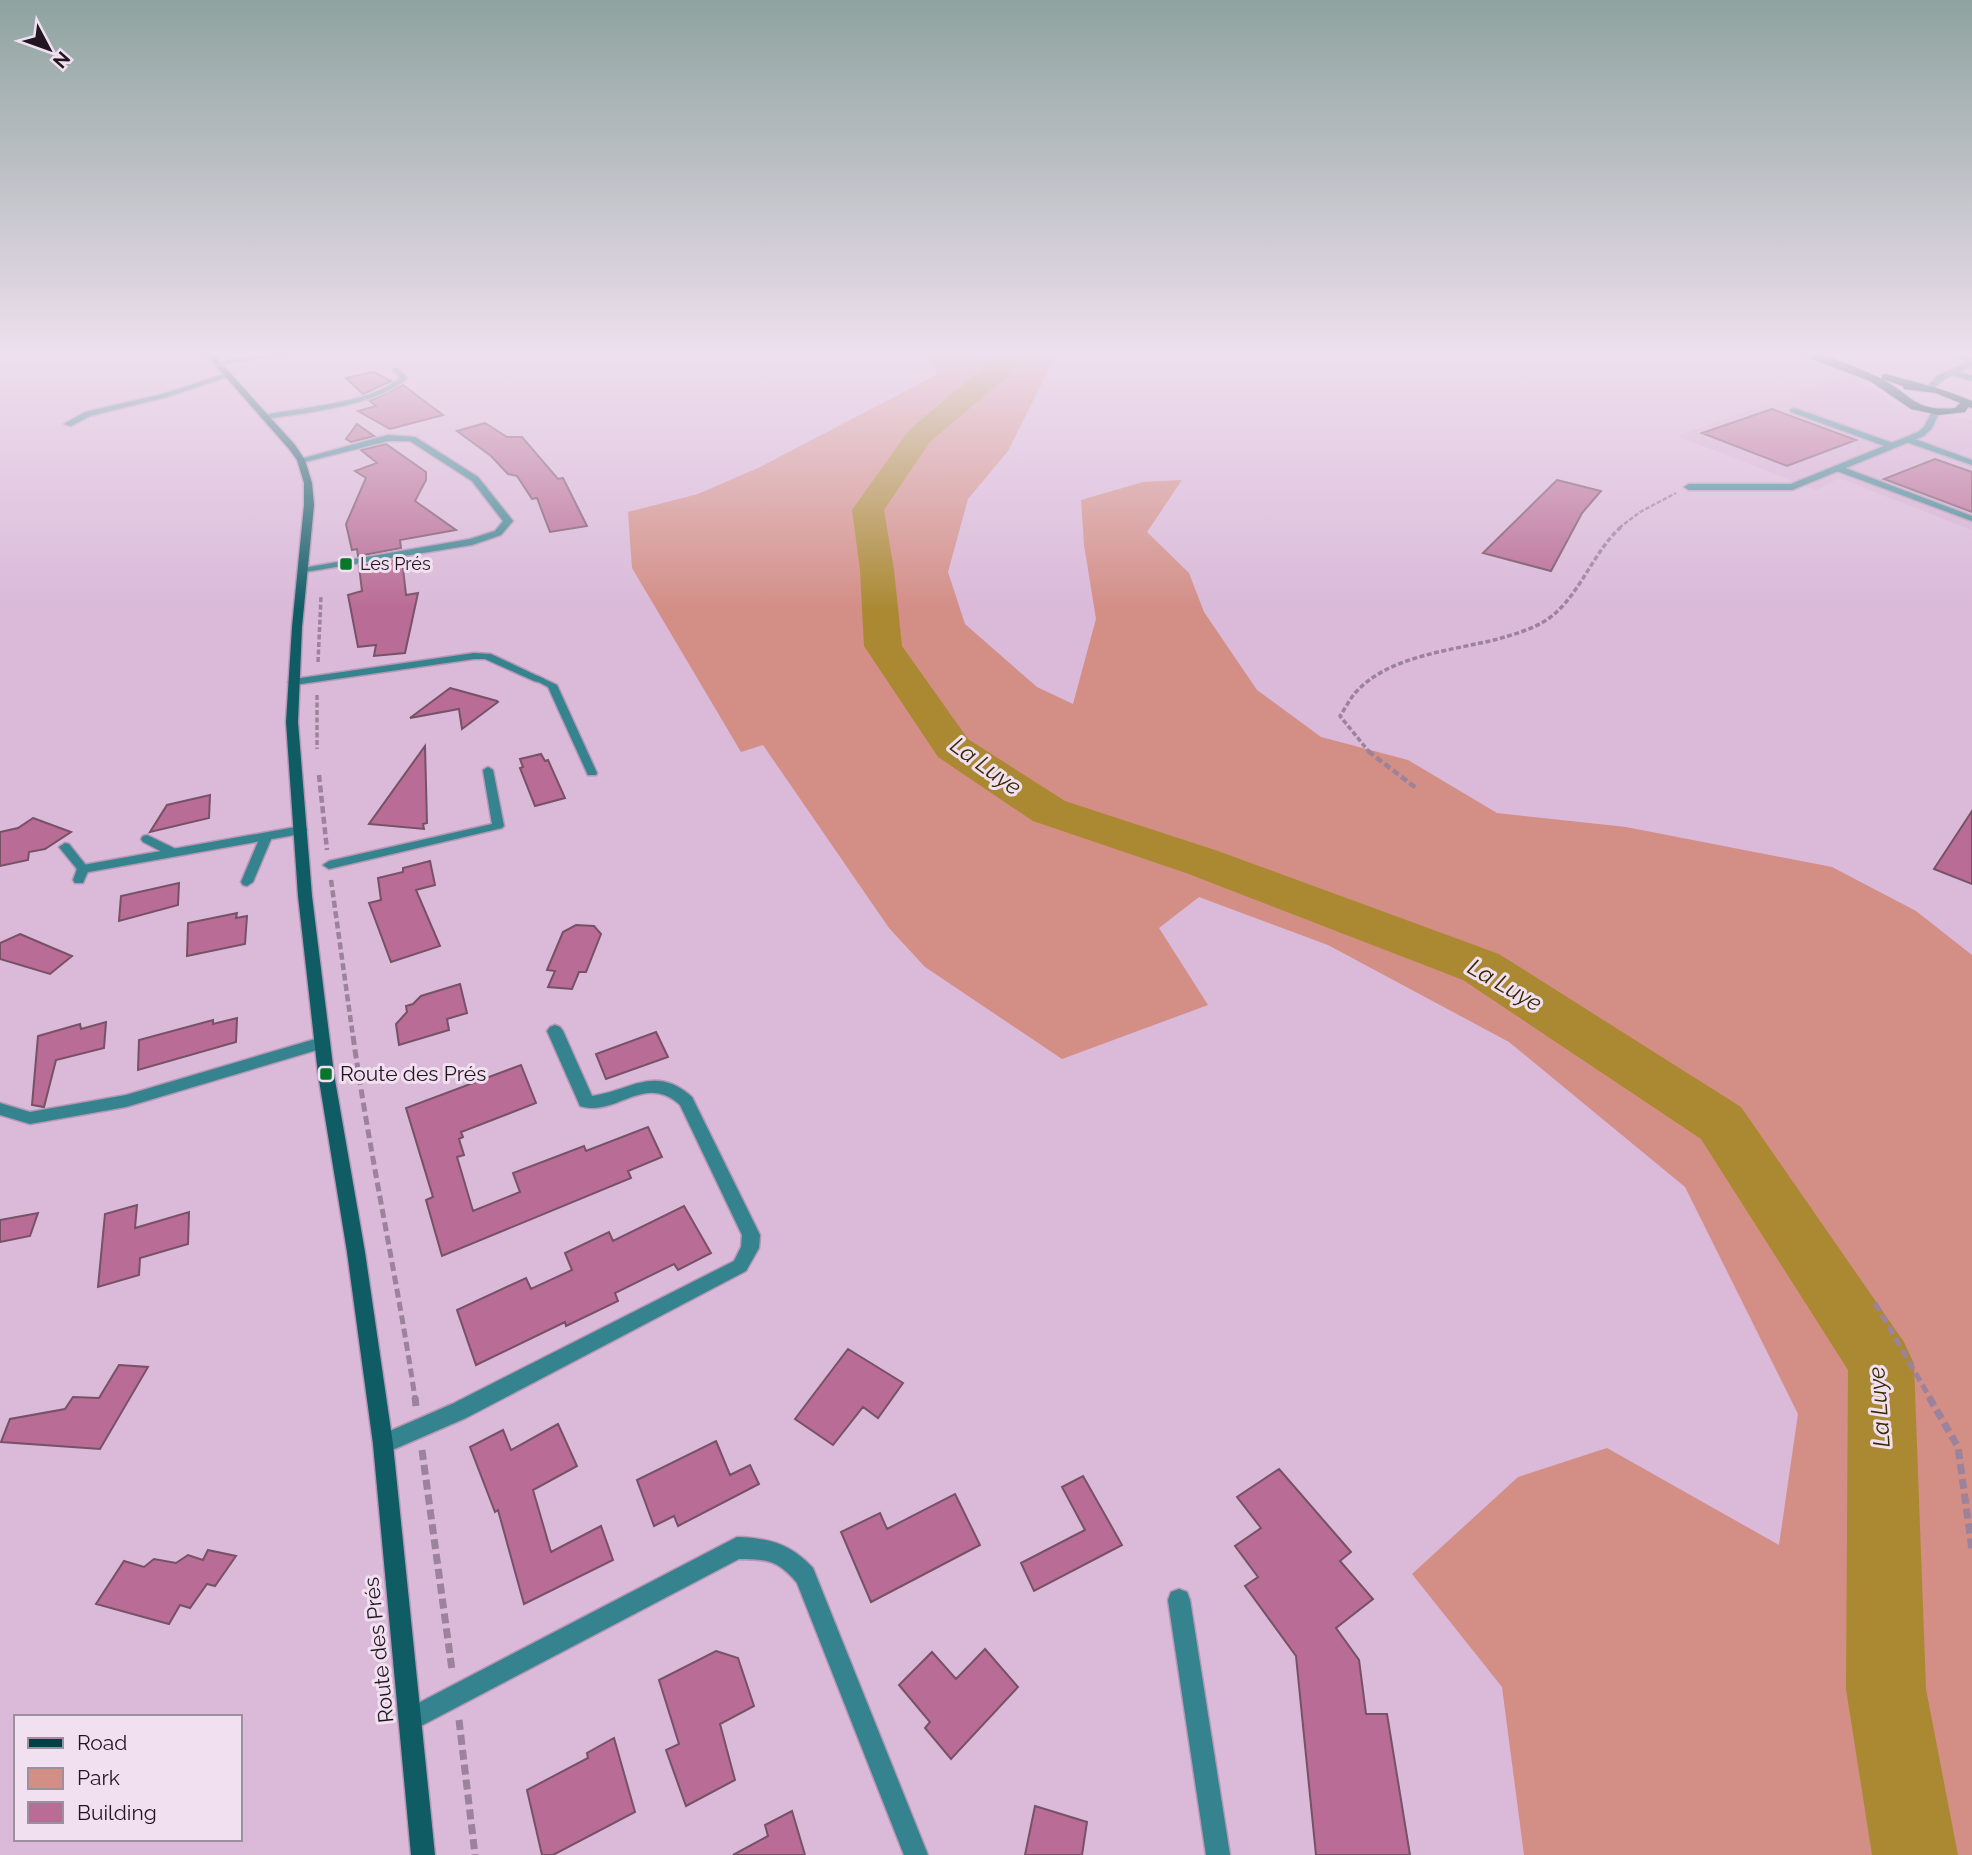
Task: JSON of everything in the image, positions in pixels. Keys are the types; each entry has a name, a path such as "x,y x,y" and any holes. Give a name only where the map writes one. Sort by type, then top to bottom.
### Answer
{"street":[{"name":"Route des Prés","path":"282,438 301,460 308,482 309,505 293,682 293,748 322,1043 383,1444 423,1855"},
{"path":"301,460 388,438 412,439 475,479 508,521 498,534 479,540 303,571"},
{"path":"1689,487 1792,487 1913,438"},
{"path":"293,682 474,656 487,656 538,679"},
{"path":"81,875 174,853 301,830"},
{"path":"383,1444 459,1411 740,1266 750,1248 751,1235 680,1093 656,1084 594,1103 586,1102 555,1031"},
{"path":"0,1109 30,1118 126,1101 322,1043"},
{"path":"411,1719 737,1548 764,1548 791,1558 805,1576 916,1855"},
{"path":"1179,1600 1218,1855"}],"lane":[{"path":"1870,438 1893,446"},
{"path":"1909,440 1972,463"},
{"path":"1837,468 1972,519"},
{"path":"538,679 552,685 592,772"},
{"path":"329,865 498,826 488,770"},
{"path":"247,882 265,837"},
{"path":"147,839 174,853"},
{"path":"65,847 81,875"}],"path":[{"path":"1416,788 1369,752 1340,716 1347,698 1368,679 1422,657 1535,626 1560,611 1611,536 1651,504 1689,487"},
{"path":"317,754 317,677 323,568"},
{"path":"318,768 365,1120 400,1298 419,1429 475,1855"},
{"path":"1875,1303 1958,1447 1972,1550"}],"shaded area":[{"path":"1681,438 1972,438 1972,530 1839,478 1816,490"}],"green space":[{"path":"816,438 1015,438 1008,451 968,499 948,572 965,624 1037,687 1073,704 1096,619 1084,545 1081,500 1143,482 1182,480 1147,532 1189,573 1204,612 1257,690 1321,737 1408,760 1497,813 1626,827 1832,867 1916,911 1972,955 1972,1855 1524,1855 1502,1687 1412,1574 1518,1477 1607,1448 1779,1545 1798,1414 1685,1187 1509,1042 1328,945 1199,897 1159,928 1208,1005 1062,1059 925,967 889,928 763,745 741,752 632,568 628,512 698,494 760,467"}],"building":[{"path":"347,438 368,438 351,442"},
{"path":"466,438 522,438 558,479 563,478 587,526 550,532 537,498 532,499 517,476 508,474 491,456"},
{"path":"1714,438 1849,438 1856,440 1787,466"},
{"path":"386,444 426,472 426,480 415,501 456,530 400,540 401,548 358,556 357,549 352,550 346,524 366,478 355,471 377,463 361,450"},
{"path":"1935,459 1972,472 1972,512 1884,479"},
{"path":"1557,480 1601,491 1582,513 1551,571 1483,553"},
{"path":"402,559 406,595 418,593 405,653 374,656 376,645 358,647 348,595 362,591 359,566"},
{"path":"450,688 498,702 462,729 459,709 410,718"},
{"path":"425,746 427,823 423,824 424,829 369,824"},
{"path":"541,754 545,761 548,760 565,798 535,806 520,768 523,767 520,759"},
{"path":"210,795 209,818 150,832 167,805"},
{"path":"1972,811 1972,884 1934,869"},
{"path":"33,818 71,832 45,849 29,852 28,860 0,866 0,832 18,828"},
{"path":"430,861 435,885 416,890 440,946 391,962 369,903 381,900 378,878"},
{"path":"179,883 178,905 119,921 121,896"},
{"path":"237,913 236,918 247,916 245,944 187,956 188,923"},
{"path":"576,925 594,926 601,934 586,972 579,972 572,989 548,987 555,971 547,970 563,932"},
{"path":"20,934 72,956 50,974 0,959 0,943"},
{"path":"460,984 467,1013 447,1019 449,1030 399,1045 396,1024 407,1012 406,1006 413,1004 421,996"},
{"path":"237,1018 236,1042 138,1070 139,1040 213,1020 213,1024"},
{"path":"106,1022 104,1048 56,1060 44,1107 32,1105 38,1036 80,1024 81,1029"},
{"path":"656,1032 668,1057 606,1079 596,1054"},
{"path":"521,1065 536,1103 461,1132 463,1137 459,1139 464,1155 457,1157 473,1211 520,1192 513,1173 584,1146 586,1151 648,1127 662,1157 628,1171 631,1178 442,1256 426,1200 433,1197 406,1108"},
{"path":"137,1205 135,1228 189,1212 188,1244 140,1258 139,1275 98,1287 105,1214"},
{"path":"684,1206 711,1253 678,1270 674,1264 615,1293 618,1301 566,1326 565,1322 476,1365 457,1310 526,1278 531,1289 572,1270 565,1253 609,1232 613,1241"},
{"path":"38,1213 30,1236 0,1242 0,1220"},
{"path":"848,1349 903,1383 878,1418 863,1407 833,1445 795,1419"},
{"path":"119,1365 148,1367 100,1449 1,1442 10,1419 65,1409 73,1397 99,1398"},
{"path":"558,1424 577,1466 533,1490 551,1552 601,1526 613,1560 524,1604 498,1510 495,1512 470,1447 503,1430 511,1450"},
{"path":"716,1441 730,1475 750,1465 759,1484 678,1526 674,1516 654,1526 637,1480"},
{"path":"1279,1469 1351,1552 1340,1561 1373,1599 1336,1628 1359,1660 1366,1714 1387,1714 1410,1855 1316,1855 1296,1656 1245,1586 1258,1577 1235,1546 1261,1528 1237,1497"},
{"path":"1083,1476 1122,1545 1034,1591 1021,1563 1085,1530 1062,1487"},
{"path":"955,1494 980,1545 871,1602 841,1532 880,1513 887,1529"},
{"path":"208,1550 236,1556 215,1586 207,1584 190,1608 180,1605 169,1624 96,1604 124,1561 144,1567 154,1559 176,1563 188,1555 203,1560"},
{"path":"985,1649 1018,1687 951,1759 925,1728 930,1722 899,1685 932,1652 956,1679"},
{"path":"716,1651 738,1658 754,1706 720,1724 735,1780 686,1806 666,1750 679,1744 659,1680"},
{"path":"614,1738 635,1812 553,1855 542,1855 527,1790 588,1758 587,1753"},
{"path":"1035,1806 1087,1822 1082,1855 1025,1855"},
{"path":"792,1811 805,1855 733,1855 768,1836 765,1825"}],"waterway":[{"name":"La Luye","path":"918,438 868,510 877,570 883,646 953,748 1049,811 1202,862 1481,967 1721,1123 1881,1364 1886,1689 1915,1855"}],"place":[{"name":"Les Prés","path":"346,564"},
{"name":"Route des Prés","path":"326,1074"}]}
